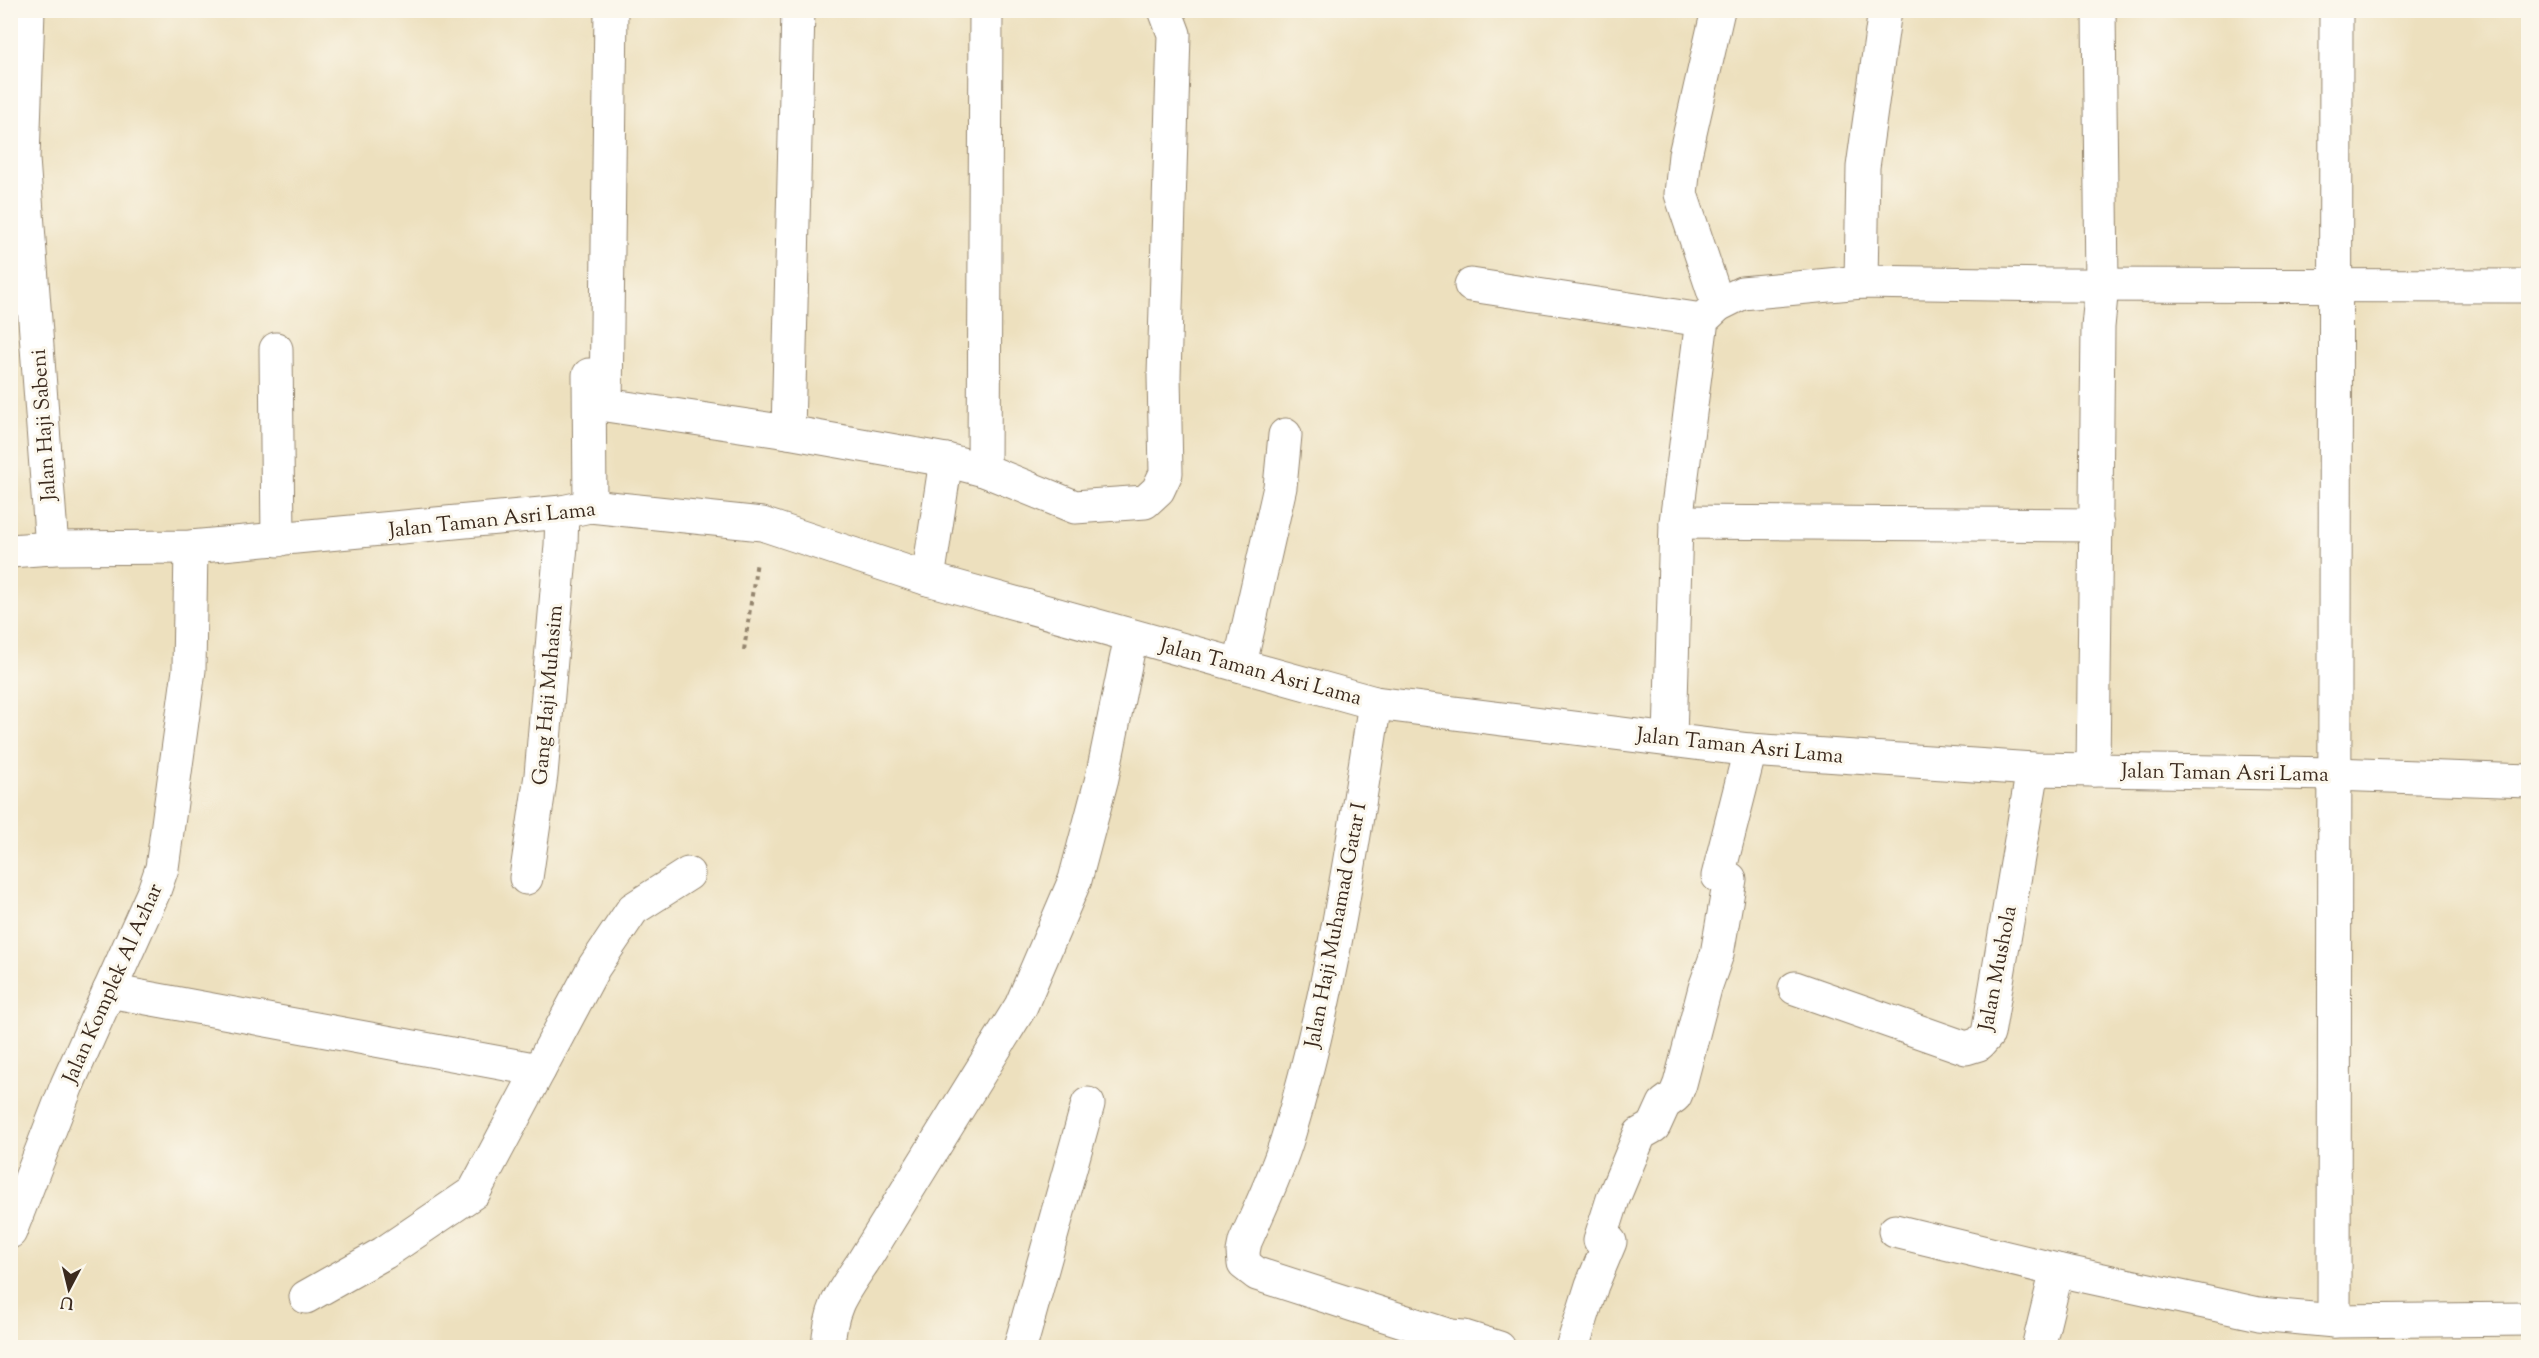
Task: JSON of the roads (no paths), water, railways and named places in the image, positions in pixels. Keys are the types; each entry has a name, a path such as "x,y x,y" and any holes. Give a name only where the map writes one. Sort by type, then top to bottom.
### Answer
{"street":[{"name":"Jalan Haji Sabeni","path":"28,10 17,160 52,548"},
{"path":"611,10 606,405 788,432 946,460 984,470 1075,507 1145,502 1158,490 1166,473 1164,376 1174,34 1165,10"},
{"path":"788,432 798,10"},
{"path":"984,470 986,10"},
{"path":"1670,738 1677,522 1710,312 1681,186 1718,10"},
{"path":"1862,282 1863,167 1885,10"},
{"path":"2093,770 2098,327 2102,285 2099,10"},
{"path":"2334,1321 2336,10"},
{"name":"Gang Haji Muhasim","path":"526,878 541,775 561,545 588,480 592,166"},
{"path":"1471,285 1710,312 1742,293 1862,282 2529,286"},
{"path":"276,349 278,540"},
{"path":"1240,664 1281,487 1286,435"},
{"path":"928,579 946,460"},
{"name":"Jalan Taman Asri Lama","path":"10,551 52,548 191,547 576,509 762,524 928,579 1375,703 1670,738 1750,750 2033,769 2334,774 2529,781"},
{"path":"1677,522 2097,525"},
{"name":"Jalan Komplek Al Azhar","path":"10,1232 67,1085 154,891 162,868 189,670 191,547"},
{"path":"828,1347 830,1322 840,1295 863,1262 1015,1016 1075,880 1102,778 1131,636"},
{"name":"Jalan Haji Muhamad Gatar I","path":"1375,703 1341,915 1324,999 1287,1138 1243,1252 1244,1264 1257,1274 1448,1342"},
{"path":"1572,1347 1592,1285 1610,1242 1600,1240 1613,1199 1640,1134 1654,1126 1664,1104 1675,1095 1680,1084 1705,988 1717,954 1730,879 1718,876 1750,750"},
{"name":"Jalan Mushola","path":"1795,988 1966,1048 1979,1044 1988,1034 2033,769"},
{"path":"306,1297 384,1253 474,1192 594,967 633,909 687,874"},
{"path":"109,991 539,1070"},
{"path":"1020,1347 1088,1104"},
{"path":"1895,1231 2057,1270 2259,1314 2334,1321 2529,1319"},
{"path":"2038,1347 2057,1270"},
{"path":"1448,1342 1464,1337 1500,1347"}]}
